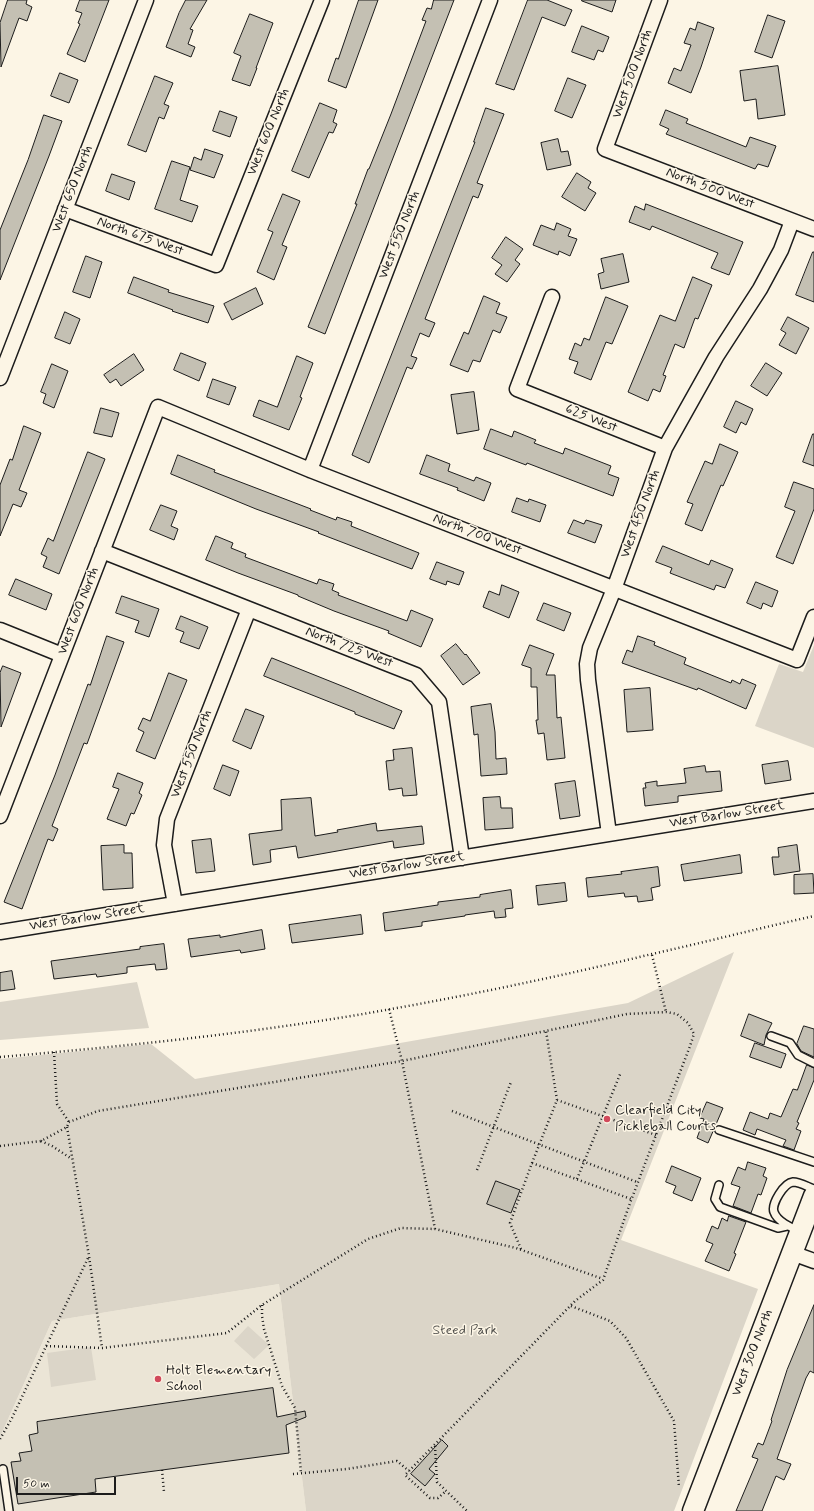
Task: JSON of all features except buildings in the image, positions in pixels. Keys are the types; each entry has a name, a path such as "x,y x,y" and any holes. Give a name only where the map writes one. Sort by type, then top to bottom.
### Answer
{"main road":[{"name":"West 300 North","path":"693,1511 792,1253 794,1229 814,1196"}],"street":[{"name":"West 650 North","path":"0,378 146,0"},
{"name":"West 600 North","path":"216,265 322,0"},
{"name":"West 550 North","path":"310,470 490,0"},
{"name":"West 500 North","path":"605,149 660,0"},
{"name":"North 500 West","path":"605,149 814,229"},
{"name":"North 675 West","path":"65,209 216,265"},
{"name":"West 450 North","path":"609,834 588,680 587,664 590,648 614,589 665,448 716,357 760,289 781,250 792,220"},
{"name":"625 West","path":"552,297 517,389 665,448"},
{"name":"West 600 North","path":"0,816 4,795 62,655 158,407"},
{"name":"North 700 West","path":"158,407 310,470 797,660 814,617"},
{"name":"North 725 West","path":"102,551 416,675 439,702 462,858"},
{"name":"West 550 North","path":"175,904 164,845 167,819 249,609"},
{"path":"0,630 62,655"},
{"name":"West Barlow Street","path":"0,932 814,801"},
{"path":"792,1253 814,1261"}],"lane":[{"path":"771,1036 790,1043 798,1055 814,1063"},
{"path":"720,1130 814,1162"},
{"path":"794,1229 773,1212 776,1202 785,1186 794,1182 814,1189"},
{"path":"719,1185 715,1199 720,1207 778,1228 794,1229"},
{"path":"4,1469 9,1511"}],"path":[{"path":"0,1056 196,1038 350,1016 500,988 814,916"},
{"path":"652,954 666,1012"},
{"path":"389,1009 402,1061 435,1229"},
{"path":"68,1122 98,1111 402,1061 627,1014 666,1012 677,1014 688,1023 694,1034 631,1199 603,1280 571,1306 405,1475 430,1498 438,1498 446,1491"},
{"path":"521,1249 510,1224 532,1163 558,1100 546,1031"},
{"path":"54,1052 57,1104 68,1122 67,1127 89,1256 102,1348"},
{"path":"577,1179 621,1072"},
{"path":"477,1170 511,1082"},
{"path":"558,1100 656,1135"},
{"path":"452,1111 638,1182"},
{"path":"0,1146 41,1141 67,1127"},
{"path":"41,1141 52,1146 72,1160"},
{"path":"532,1163 631,1199"},
{"path":"46,1346 102,1348 227,1332 262,1305 368,1239 401,1228 435,1229 521,1249 603,1280"},
{"path":"0,1439 12,1418 89,1256"},
{"path":"262,1305 264,1329 282,1386 295,1408 300,1473"},
{"path":"571,1306 610,1321 626,1338 674,1421 679,1488"},
{"path":"435,1446 437,1482 467,1511"},
{"path":"293,1474 347,1470 397,1461 410,1471"},
{"path":"162,1470 164,1492"}],"shaded area":[{"name":"Holt Elementary School","path":"279,1284 306,1511 0,1511 0,1437 52,1321"}],"green space":[{"path":"814,645 814,748 755,726 779,664 803,672"},
{"name":"Steed Park","path":"734,952 621,1240 758,1289 674,1511 306,1511 279,1284 52,1321 0,1437 0,1059 151,1044 195,1079 628,1003"},
{"path":"137,982 149,1028 0,1040 0,1002"},
{"path":"248,1326 269,1345 254,1359 234,1341"},
{"path":"91,1347 96,1380 51,1387 47,1353"}],"place":[{"name":"Clearfield City Pickleball Courts","path":"607,1119"},
{"name":"Holt Elementary School","path":"158,1379"}]}
